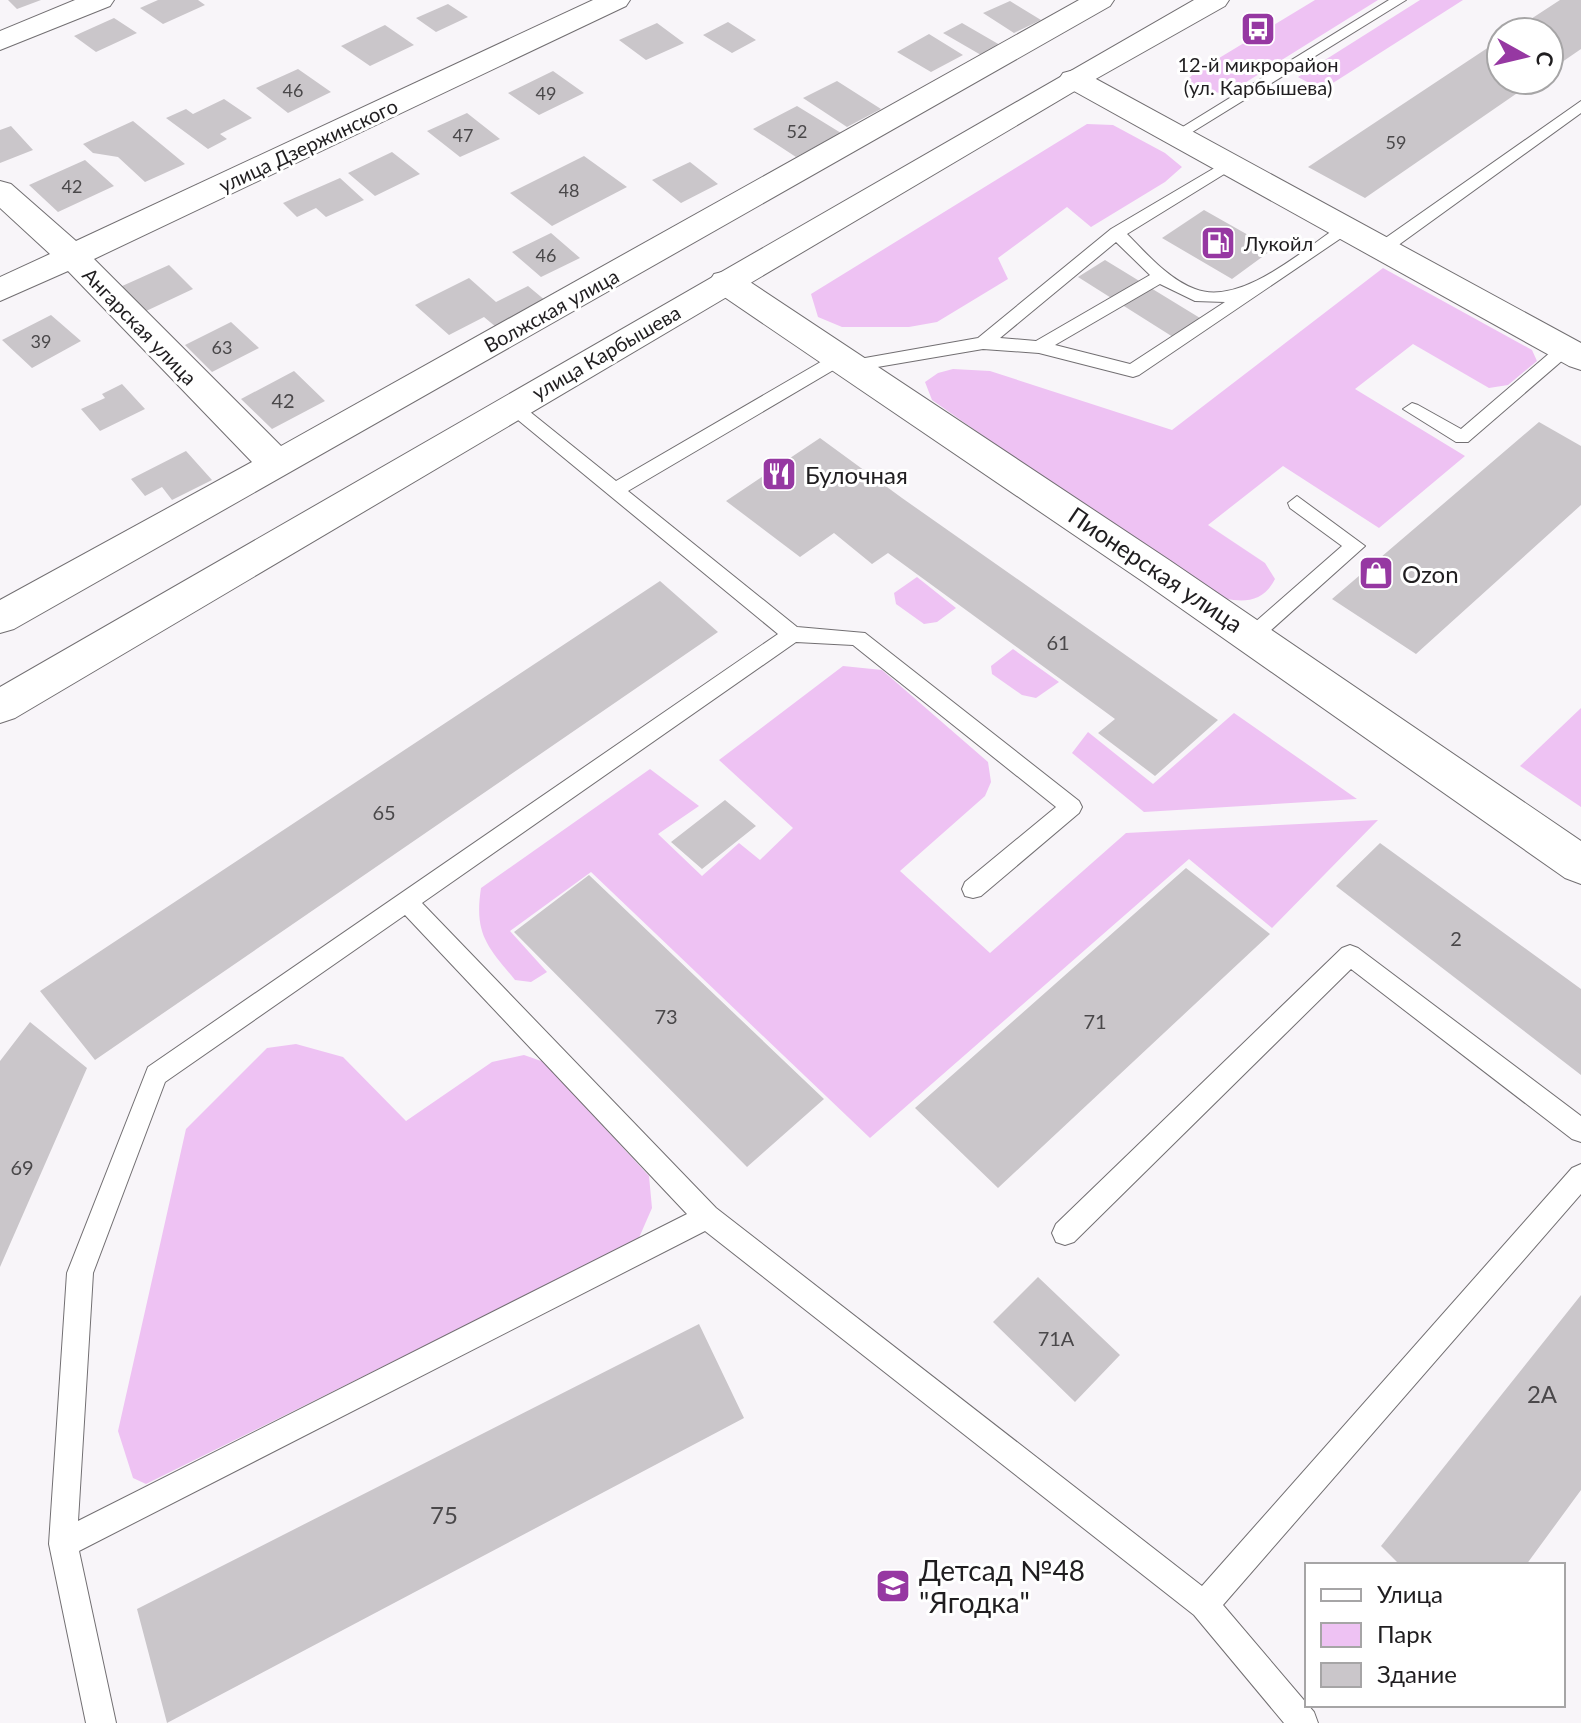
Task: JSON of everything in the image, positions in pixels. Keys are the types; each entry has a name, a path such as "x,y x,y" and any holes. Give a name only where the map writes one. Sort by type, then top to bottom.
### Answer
{"street":[{"path":"0,41 100,0"},
{"name":"улица Дзержинского","path":"0,290 616,0"},
{"name":"Волжская улица","path":"0,618 1100,0"},
{"name":"улица Карбышева","path":"0,707 1074,79 1215,0"},
{"path":"1074,79 1380,250 1573,353"},
{"name":"Ангарская улица","path":"0,191 72,256 277,465"},
{"name":"Пионерская улица","path":"726,282 1253,635 1581,865"}],"lane":[{"path":"1176,136 1399,0"},
{"path":"1380,250 1581,106"},
{"path":"983,343 1117,233 1228,165"},
{"path":"615,490 848,361 983,343 1039,347 1133,371 1345,230"},
{"path":"1117,233 1161,276 1192,294 1215,298 1260,288"},
{"path":"1039,347 1161,276"},
{"path":"1412,409 1462,438 1573,353"},
{"path":"513,407 792,634 858,638 1071,807 973,889"},
{"path":"1253,635 1355,546 1297,503"},
{"path":"101,1723 63,1544 80,1273 156,1075 792,634"},
{"path":"406,901 707,1217 1204,1605 1303,1723"},
{"path":"1065,1233 1350,955 1581,1131"},
{"path":"1204,1605 1581,1176"},
{"path":"63,1544 707,1217"}],"green space":[{"path":"1315,0 1378,0 1227,94 1187,88 1184,82 1196,72"},
{"path":"1420,0 1463,0 1322,90 1298,77"},
{"path":"1087,124 1113,125 1165,153 1182,167 1165,182 1091,227 1067,207 998,258 1008,279 937,322 909,327 842,327 818,317 811,294"},
{"path":"1383,268 1532,350 1537,361 1508,385 1489,388 1413,344 1355,389 1465,456 1379,528 1283,466 1208,525 1265,563 1275,579 1263,594 1247,600 1210,595 932,400 925,382 938,373 953,369 990,371 1172,430"},
{"path":"917,577 956,608 937,622 924,624 896,604 894,593"},
{"path":"1013,649 1059,682 1036,698 1022,695 992,674 991,666"},
{"path":"843,666 882,670 988,762 991,782 985,796 900,871 990,953 1126,833 1378,820 1272,928 1189,859 870,1138 591,872 510,931 547,972 531,982 515,980 490,948 481,928 481,888 650,769 699,806 658,834 702,876 739,843 760,860 793,828 719,760"},
{"path":"1581,708 1581,807 1520,766"},
{"path":"1234,713 1357,799 1144,812 1072,753 1088,732 1153,784"},
{"path":"296,1044 343,1057 406,1121 492,1062 524,1055 544,1062 649,1176 652,1208 638,1240 146,1484 133,1478 118,1431 186,1129 267,1048"}],"building":[{"path":"8,0 41,0 17,9"},
{"path":"158,0 198,0 205,5 163,24 140,8"},
{"path":"1560,0 1581,0 1581,49 1565,60 1565,16 1536,16"},
{"path":"1010,1 1041,20 1014,33 983,13"},
{"path":"448,4 468,17 436,32 416,18"},
{"path":"114,18 137,33 96,52 74,36"},
{"path":"728,22 756,40 732,53 703,35"},
{"path":"657,23 684,43 646,60 619,40"},
{"path":"962,23 1000,45 981,55 943,33"},
{"path":"385,25 414,45 370,66 341,46"},
{"path":"929,34 963,55 931,72 897,52"},
{"path":"1485,50 1485,96 1513,96 1365,198 1308,167"},
{"path":"298,69 331,92 288,113 256,88"},
{"path":"553,71 584,93 539,115 508,93"},
{"path":"837,81 881,109 847,127 803,98"},
{"path":"224,99 252,118 220,134 227,139 208,149 166,118 186,109 193,114"},
{"path":"797,106 841,133 796,157 753,129"},
{"path":"467,113 500,139 460,157 427,131"},
{"path":"133,121 185,164 145,182 118,157 93,153 83,144"},
{"path":"11,126 33,150 0,163 0,130"},
{"path":"392,152 420,174 375,196 348,173"},
{"path":"584,156 627,187 552,226 510,193"},
{"path":"85,160 114,186 58,212 29,185"},
{"path":"690,162 718,184 681,203 652,180"},
{"path":"340,178 364,200 326,217 316,208 297,217 283,203"},
{"name":"Лукойл","path":"1204,210 1273,249 1232,279 1162,238"},
{"path":"551,233 580,258 541,277 512,252"},
{"path":"1105,260 1200,318 1173,337 1078,277"},
{"path":"169,265 193,289 144,312 120,287"},
{"path":"469,278 496,302 528,286 546,301 496,327 484,317 449,335 415,305"},
{"path":"51,315 81,341 32,368 2,340"},
{"path":"231,322 259,348 212,372 185,345"},
{"path":"294,371 325,401 272,429 241,399"},
{"path":"122,384 145,409 100,431 81,409 105,398 102,394"},
{"path":"1539,422 1581,446 1581,505 1416,654 1332,599"},
{"path":"820,438 1218,720 1155,776 1098,733 1115,719 888,553 872,564 834,533 800,557 726,501"},
{"path":"186,451 212,480 172,500 162,487 145,496 131,479"},
{"path":"660,581 718,632 95,1060 40,991"},
{"path":"725,800 756,826 702,869 671,842"},
{"path":"1380,843 1581,989 1581,1075 1336,886"},
{"path":"1186,868 1270,934 998,1188 915,1108"},
{"path":"589,875 824,1099 747,1167 514,932"},
{"path":"30,1022 87,1068 0,1267 0,1061"},
{"path":"1038,1277 1120,1355 1075,1402 993,1322"},
{"path":"1581,1295 1581,1490 1527,1563 1398,1563 1381,1546"},
{"path":"699,1324 744,1418 167,1723 137,1609"}],"place":[{"name":"12-й микрорайон (ул. Карбышева)","path":"1258,29"},
{"name":"Лукойл","path":"1218,243"},
{"name":"Булочная","path":"779,474"},
{"name":"Ozon","path":"1376,573"},
{"name":"Детсад №48 \"Ягодка\"","path":"893,1586"}]}
